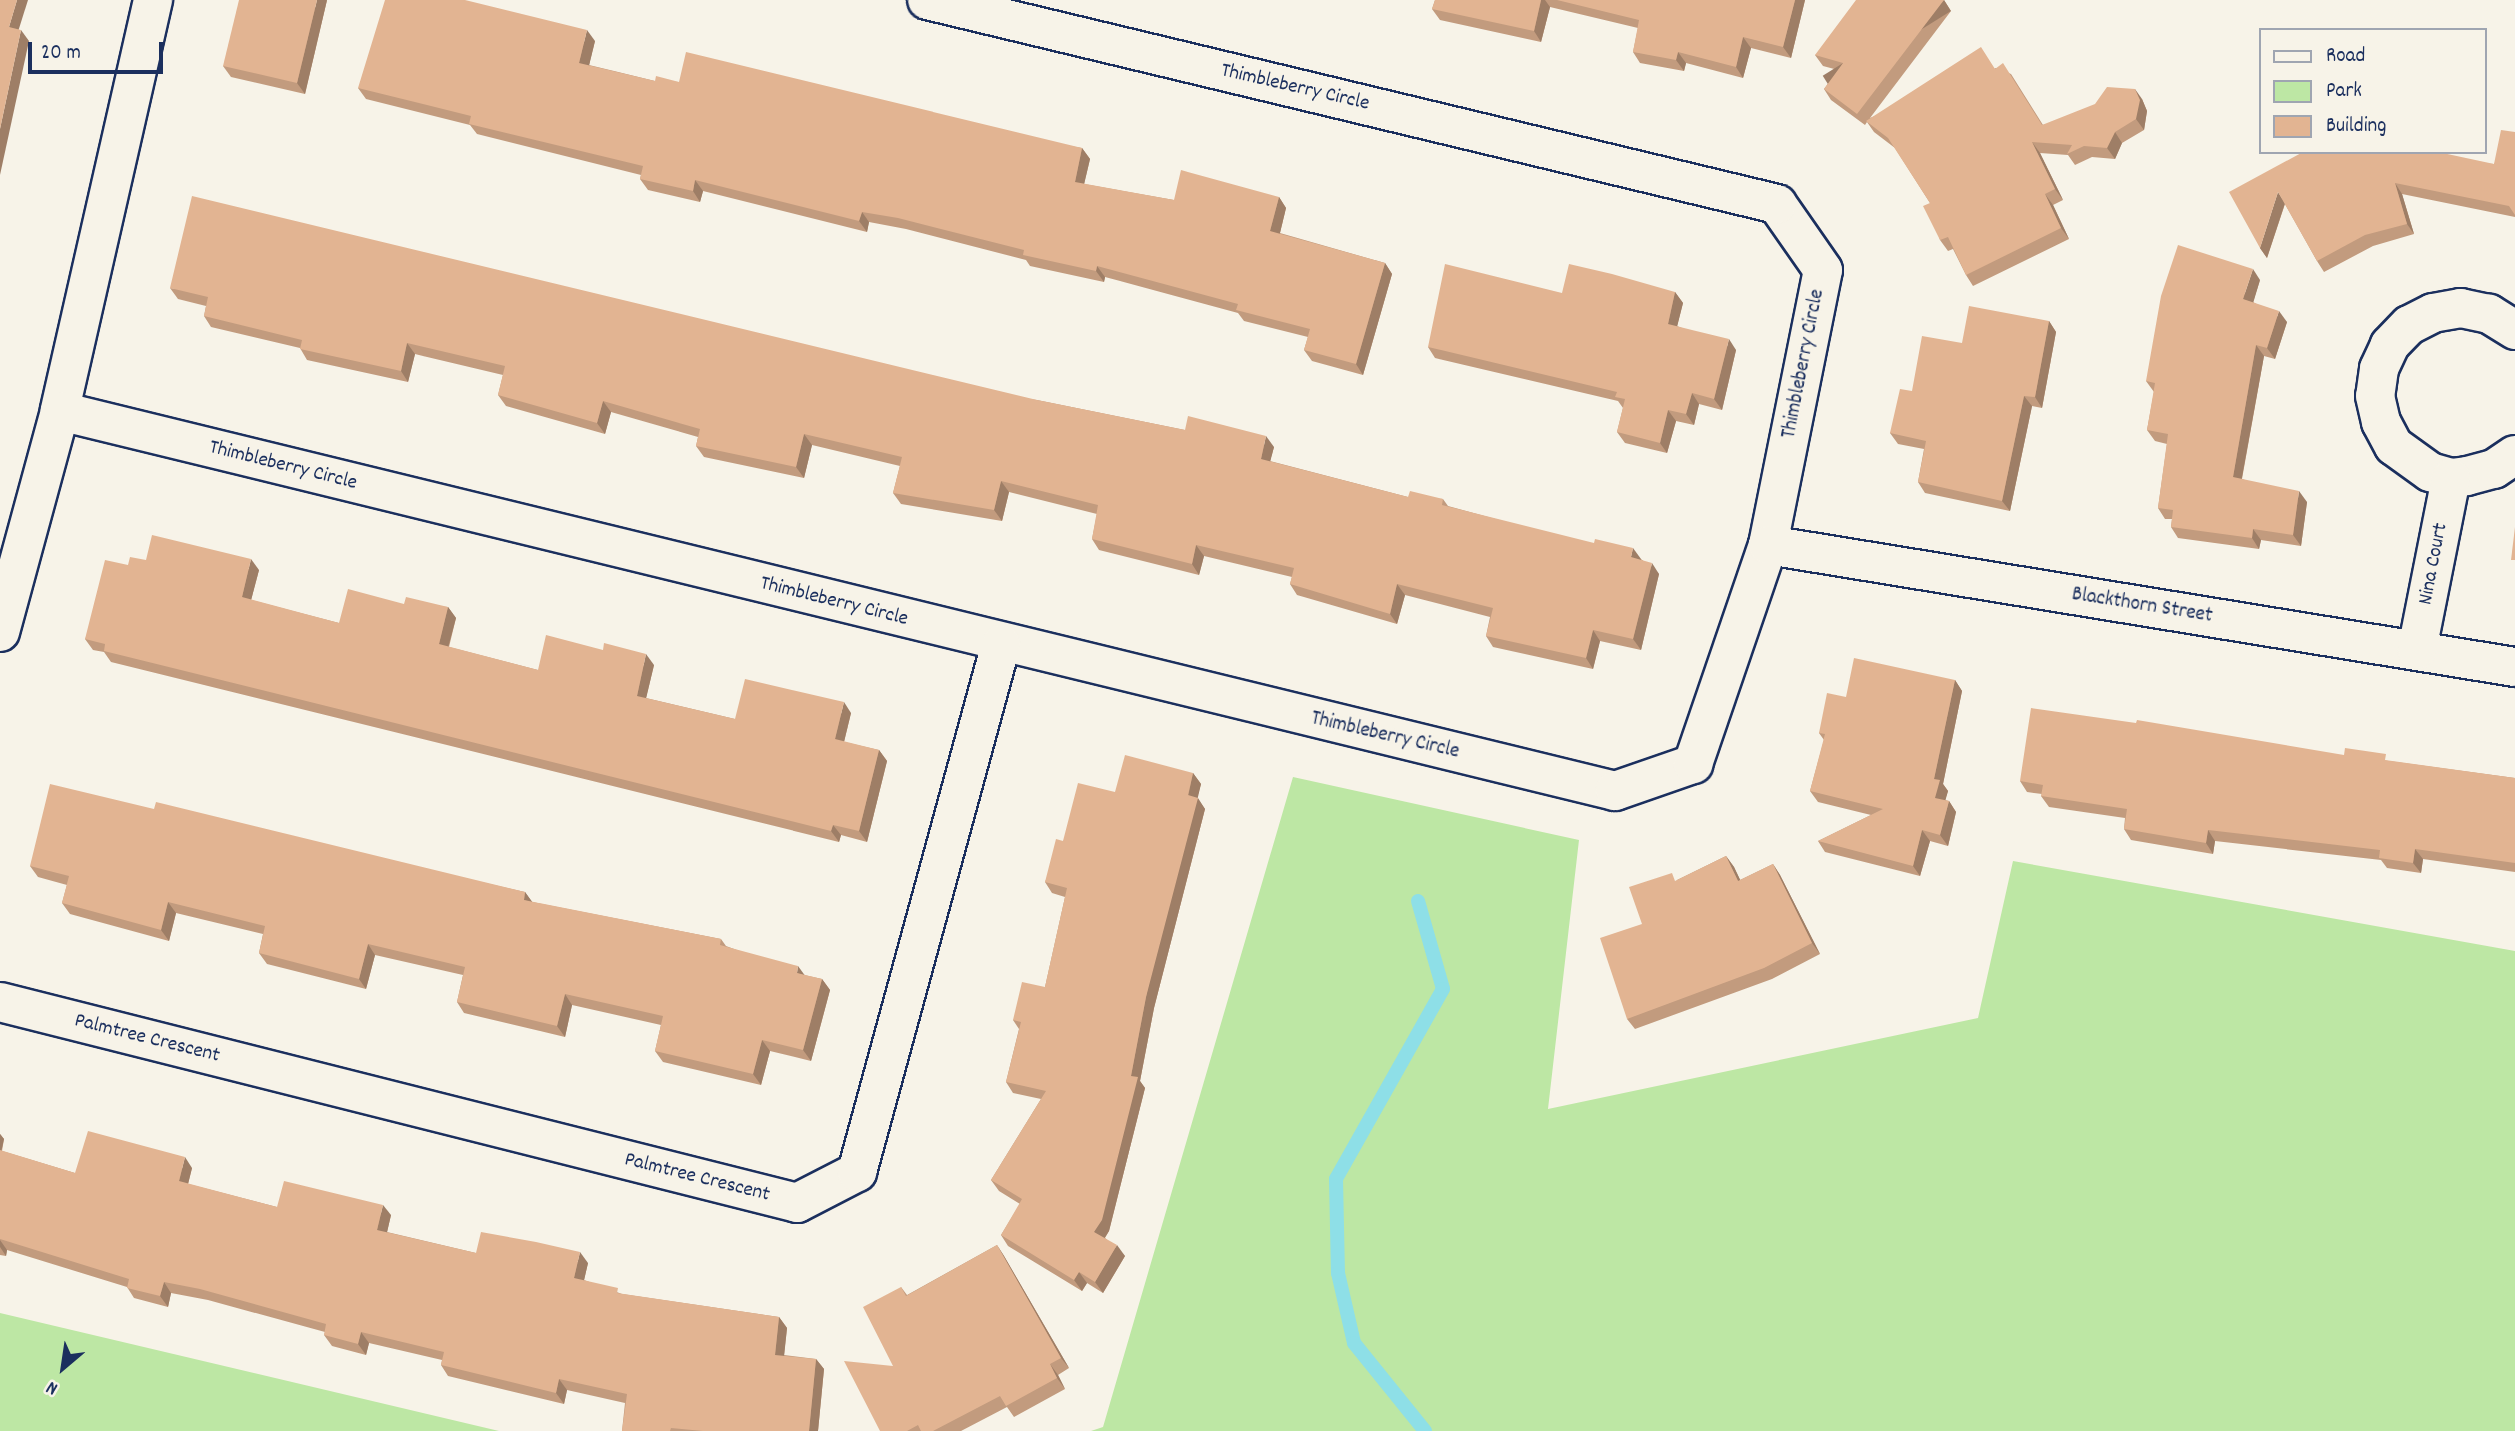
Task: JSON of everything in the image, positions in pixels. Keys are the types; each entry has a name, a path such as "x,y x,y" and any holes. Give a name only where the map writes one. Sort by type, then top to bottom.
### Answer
{"street":[{"path":"0,632 60,411 153,0"},
{"name":"Thimbleberry Circle","path":"60,411 1001,644 1615,791 1693,764 1768,545 1823,270 1777,204 927,0"},
{"path":"2515,330 2489,314 2461,308 2433,313 2409,325 2390,345 2379,369 2375,396 2381,422 2394,446 2415,464 2451,478 2494,469 2515,455"},
{"name":"Nina Court","path":"2417,650 2451,478"},
{"name":"Blackthorn Street","path":"1768,545 2515,667"},
{"name":"Palmtree Crescent","path":"0,1002 797,1203 858,1172 1001,644"}],"green space":[{"path":"1293,777 1579,840 1548,1109 1978,1018 2013,861 2515,951 2515,1431 1091,1431 1103,1427"},
{"path":"0,1313 499,1431 0,1431"}],"building":[{"path":"0,0 17,0 9,27 21,30 0,129"},
{"path":"239,0 317,0 297,83 223,66"},
{"path":"385,0 465,0 587,30 579,63 655,81 656,76 679,82 686,52 1082,148 1075,182 1174,200 1181,170 1279,197 1270,231 1385,263 1356,364 1304,350 1310,329 1236,310 1238,304 1097,266 1096,271 1023,255 1024,250 898,218 862,212 859,221 695,180 693,191 640,179 643,166 469,124 471,116 358,88"},
{"path":"1435,0 1541,0 1534,31 1432,9"},
{"path":"1557,0 1795,0 1783,47 1743,37 1736,67 1678,52 1676,60 1633,52 1639,20"},
{"path":"1856,0 1944,0 1857,114 1824,89 1843,63 1815,55"},
{"path":"1981,47 1995,69 2003,63 2042,125 2095,104 2107,87 2135,89 2140,100 2136,119 2115,132 2107,148 2084,146 2067,154 2072,145 2032,142 2055,189 2045,194 2061,228 1966,275 1948,237 1940,240 1923,206 1930,203 1888,138 1866,121"},
{"path":"2501,130 2515,132 2515,215 2509,206 2395,183 2407,224 2365,235 2317,261 2278,192 2260,248 2229,192 2299,154 2447,154 2494,164"},
{"path":"192,196 1037,400 1185,430 1188,416 1266,436 1261,459 1408,497 1410,491 1443,499 1442,505 1594,543 1595,539 1633,548 1631,557 1652,563 1633,639 1593,630 1586,658 1486,636 1493,608 1397,584 1390,614 1290,584 1294,568 1196,545 1192,564 1092,539 1098,505 1001,481 994,510 893,493 902,457 804,434 796,467 696,446 700,429 603,401 597,423 498,395 505,366 407,343 401,371 300,349 302,340 204,316 208,297 170,288"},
{"path":"2178,245 2253,269 2243,299 2279,311 2267,348 2256,345 2233,477 2299,491 2293,535 2253,529 2252,538 2171,527 2173,510 2158,508 2168,434 2147,430 2155,383 2146,381 2161,296"},
{"path":"1445,264 1562,293 1569,264 1675,292 1668,324 1729,339 1714,399 1692,393 1686,414 1668,410 1660,443 1617,432 1625,399 1615,397 1617,392 1428,347"},
{"path":"1969,306 2049,321 2035,397 2024,396 2002,501 1918,482 1926,441 1890,433 1900,389 1912,391 1922,336 1962,343"},
{"path":"2515,527 2515,560 2511,560"},
{"path":"152,535 251,559 242,597 339,623 348,589 404,604 406,597 448,607 439,644 538,670 546,635 603,650 604,643 646,654 637,696 735,719 745,679 844,702 835,739 879,750 859,831 833,825 831,831 104,651 105,644 85,639 105,560 128,565 130,557 146,560"},
{"path":"1854,658 1955,680 1934,779 1940,780 1935,798 1949,801 1940,835 1922,830 1913,866 1818,841 1883,809 1810,791 1825,734 1819,733 1827,693 1846,697"},
{"path":"2031,708 2136,723 2137,720 2344,755 2345,748 2386,754 2385,760 2515,778 2515,863 2415,849 2413,863 2379,858 2380,850 2208,830 2206,843 2124,829 2127,809 2041,796 2043,785 2020,781"},
{"path":"1125,755 1193,773 1188,795 1198,798 1146,997 1131,1076 1138,1077 1102,1220 1094,1232 1117,1245 1095,1282 1079,1272 1074,1280 1001,1235 1022,1199 991,1180 1046,1091 1006,1082 1021,1022 1013,1020 1022,982 1045,987 1067,888 1045,882 1056,839 1063,841 1078,783 1115,792"},
{"path":"50,784 154,809 156,802 525,892 524,900 721,939 720,945 798,966 797,973 822,979 803,1050 762,1040 753,1074 655,1051 663,1016 565,994 557,1026 457,1002 465,967 368,944 359,979 259,953 265,926 168,902 161,930 62,903 69,876 30,866"},
{"path":"1726,856 1738,881 1773,864 1812,943 1764,968 1627,1019 1600,938 1642,924 1629,887 1672,873 1675,881"},
{"path":"88,1131 185,1157 179,1181 277,1207 284,1181 383,1205 377,1230 476,1253 481,1232 536,1242 580,1252 574,1278 618,1288 617,1293 779,1317 775,1355 816,1359 809,1431 703,1431 671,1428 670,1431 622,1431 627,1394 559,1379 556,1393 441,1365 444,1352 361,1332 358,1344 324,1335 326,1324 200,1289 164,1282 160,1296 127,1288 129,1279 0,1239 0,1150 75,1173"},
{"path":"997,1245 1061,1358 1050,1364 1057,1378 1006,1406 1000,1396 933,1431 921,1431 918,1425 907,1431 880,1431 844,1361 893,1366 863,1307 901,1287 906,1296"}],"waterway":[{"path":"1418,901 1443,989 1336,1179 1338,1273 1354,1343 1425,1431"}]}
